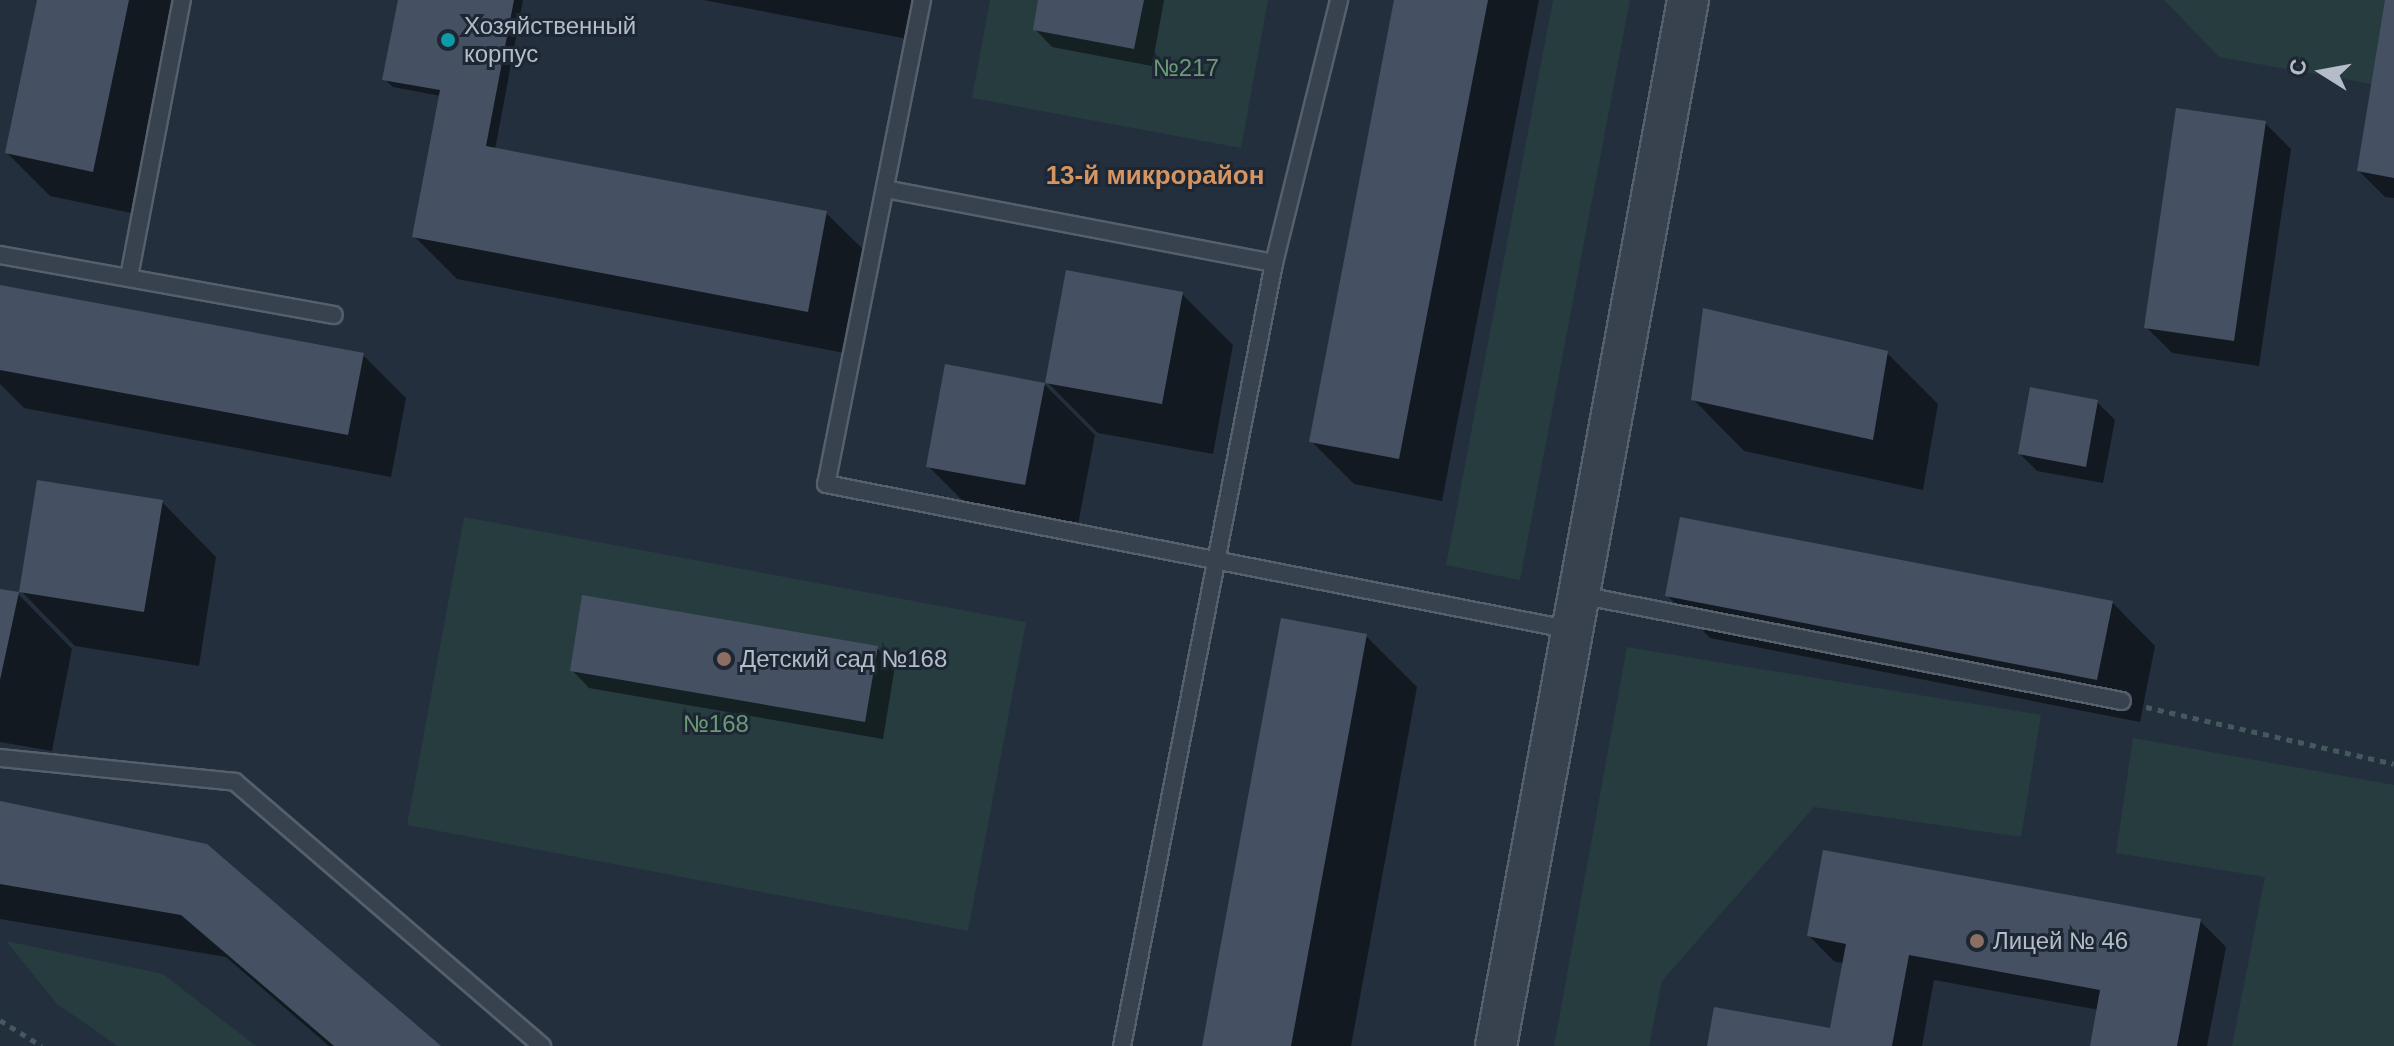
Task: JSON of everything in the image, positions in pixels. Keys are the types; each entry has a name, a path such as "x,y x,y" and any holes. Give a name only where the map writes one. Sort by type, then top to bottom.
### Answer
{"street":[{"path":"1496,1046 1688,0"}],"lane":[{"path":"129,277 182,0"},
{"path":"922,0 826,484 1216,563 1575,612 2122,701"},
{"path":"1122,1046 1274,263 1339,0"},
{"path":"885,189 1274,263"},
{"path":"0,255 334,315"},
{"path":"0,758 235,782 542,1046"}],"path":[{"path":"2122,701 2394,764"},
{"path":"0,1020 42,1046"}],"green space":[{"name":"№217","path":"990,0 1268,0 1241,148 972,98"},
{"path":"1553,0 1630,0 1520,580 1446,565"},
{"path":"2164,0 2394,0 2394,88 2219,57"},
{"name":"№168","path":"464,517 1026,622 968,931 407,825"},
{"path":"1627,647 2041,715 2021,837 1814,807 1662,981 1649,1046 1554,1046"},
{"path":"2133,738 2394,785 2394,1046 2232,1046 2265,877 2116,853"},
{"path":"6,941 163,974 256,1046 118,1046 57,1004"}],"building":[{"path":"37,0 129,0 93,172 5,153"},
{"path":"398,0 514,0 486,146 827,211 808,312 412,237 440,90 382,80"},
{"path":"1038,0 1144,0 1134,49 1033,30"},
{"path":"1394,0 1488,0 1399,459 1309,442"},
{"path":"2385,0 2394,0 2394,178 2357,171"},
{"path":"2176,108 2266,121 2234,341 2144,328"},
{"path":"1066,270 1183,292 1162,404 1045,383"},
{"path":"0,285 364,353 348,435 0,370"},
{"path":"1703,308 1888,351 1873,440 1691,400"},
{"path":"945,364 1045,383 1025,485 926,467"},
{"path":"2030,387 2098,400 2086,467 2018,454"},
{"path":"37,480 163,500 144,612 19,592"},
{"path":"1680,517 2113,601 2097,680 1665,596"},
{"path":"0,589 19,592 0,680"},
{"name":"Детский сад №168","path":"582,595 878,646 865,722 570,671"},
{"path":"1281,618 1367,634 1291,1046 1202,1046"},
{"path":"0,801 207,844 441,1046 334,1046 181,915 0,884"},
{"path":"1823,850 2201,919 2177,1046 2090,1046 2100,990 1909,955 1892,1046 1707,1046 1714,1007 1830,1028 1846,944 1807,936"}],"place":[{"name":"Хозяйственный корпус","path":"448,40"},
{"name":"Детский сад №168","path":"724,659"},
{"name":"Лицей № 46","path":"1977,941"}],"district":[{"name":"13-й микрорайон","path":"1155,176"}]}
